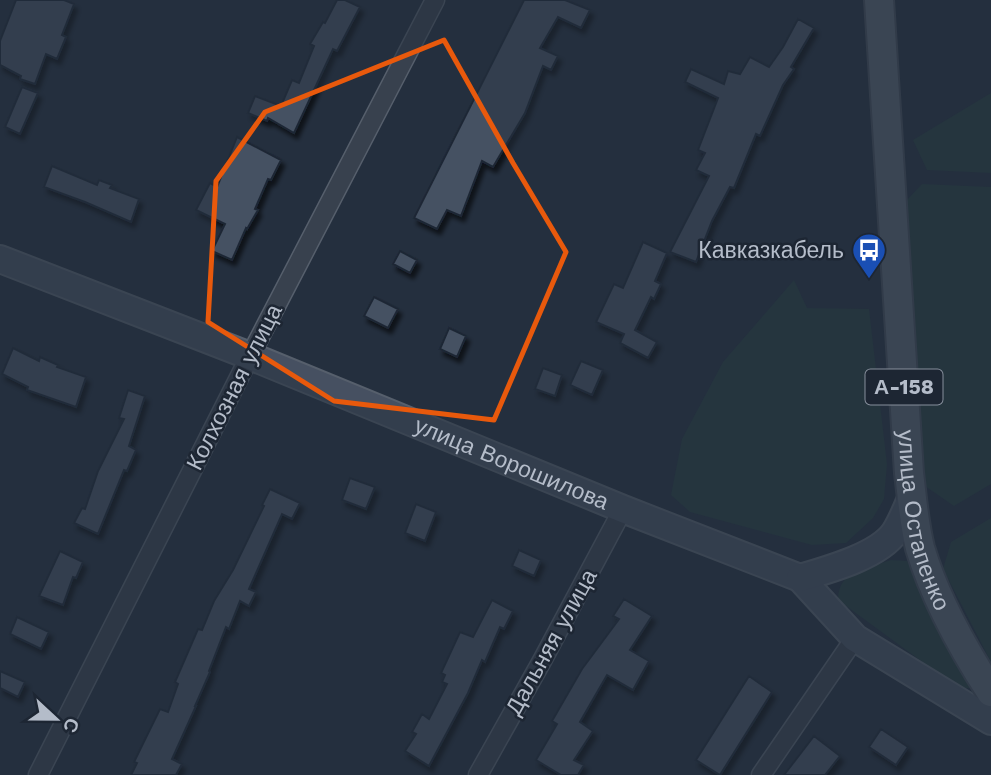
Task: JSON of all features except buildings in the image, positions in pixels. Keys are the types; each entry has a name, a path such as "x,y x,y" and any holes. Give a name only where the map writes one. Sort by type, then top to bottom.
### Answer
{"main road":[{"name":"улица Остапенко","path":"879,0 912,496 920,547 939,601 991,692"},
{"name":"улица Ворошилова","path":"0,259 250,356 623,509 800,578 855,638 991,720"},
{"path":"800,578 836,567 883,544 895,532 912,496"}],"street":[{"name":"Колхозная улица","path":"38,775 250,356 435,0"},
{"name":"Дальняя улица","path":"478,775 623,509"},
{"path":"761,775 855,638"}],"highlighted area":[{"path":"444,40 566,252 494,420 334,401 208,322 216,181 265,112"}],"green space":[{"path":"991,93 991,173 927,170 913,140"},
{"path":"922,184 991,187 991,484 954,506 925,486 905,202"},
{"path":"794,280 807,308 869,309 887,464 884,499 873,518 846,543 812,545 690,512 671,495 682,439 723,362"},
{"path":"991,518 991,662 943,569 951,542"},
{"path":"891,560 907,561 970,688 958,688 838,600 839,590 848,576"}],"place":[{"name":"Кавказкабель","path":"869,280"}]}
